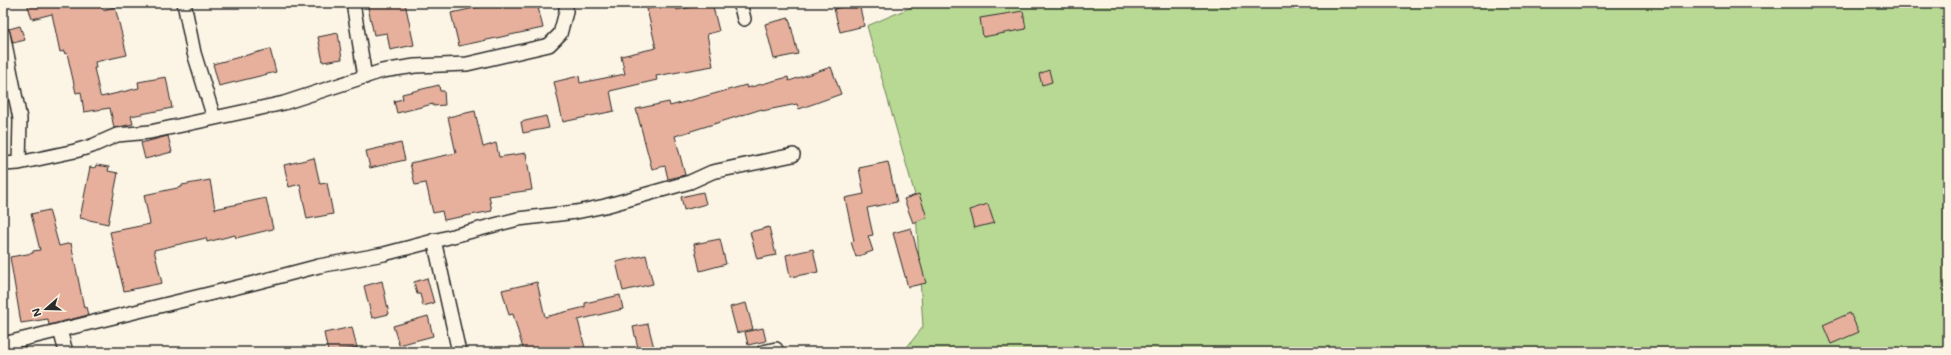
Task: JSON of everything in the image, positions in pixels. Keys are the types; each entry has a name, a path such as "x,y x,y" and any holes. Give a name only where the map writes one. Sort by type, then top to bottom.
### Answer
{"street":[{"path":"184,3 194,53 214,118"},
{"path":"353,3 365,77"},
{"path":"3,164 19,163 92,146 117,135 150,132 284,103 382,71 415,66 467,64 549,45 560,34 566,12 566,3"},
{"path":"740,3 744,19"},
{"path":"3,34 20,119 19,163"},
{"path":"3,344 319,266 384,254 518,219 576,212 605,206 690,182 712,172 793,156"},
{"path":"434,240 459,352"},
{"path":"60,330 66,352"}],"green space":[{"path":"921,3 1948,3 1948,352 903,352 923,327 915,195 867,26"}],"building":[{"path":"27,3 101,3 103,10 115,7 127,55 95,62 96,68 94,68 101,97 139,88 138,82 166,77 172,108 131,116 133,124 114,128 110,108 84,112 81,92 76,93 67,53 65,54 64,51 60,52 52,14 32,19"},
{"path":"367,3 405,3 414,45 390,50 387,33 374,35"},
{"path":"498,3 537,3 543,28 459,46 451,13"},
{"path":"675,3 677,10 712,3 719,31 707,34 713,66 656,76 657,80 610,91 614,111 563,122 554,82 579,76 580,83 625,74 621,56 656,48 647,9"},
{"path":"859,3 864,26 840,32 834,9"},
{"path":"1023,11 1026,29 983,37 980,18"},
{"path":"789,18 798,54 774,59 765,24"},
{"path":"20,26 25,40 13,43 9,29"},
{"path":"338,33 342,59 323,62 318,37"},
{"path":"270,49 276,72 219,86 213,64"},
{"path":"831,67 841,94 799,109 797,104 762,111 762,109 675,136 685,175 668,179 665,166 652,169 636,109 669,102 670,106 746,85 747,88 788,77 789,81"},
{"path":"1049,70 1052,82 1042,85 1039,74"},
{"path":"439,85 440,91 444,91 445,105 433,106 433,104 397,113 394,101 403,99 402,94"},
{"path":"475,111 483,147 496,143 499,157 526,153 532,190 489,196 492,211 444,220 442,211 433,213 426,183 415,185 410,163 456,153 448,117"},
{"path":"546,116 549,128 523,133 521,122"},
{"path":"168,136 172,152 145,159 141,143"},
{"path":"401,143 405,160 370,168 366,151"},
{"path":"314,158 320,184 327,183 333,214 307,219 300,184 289,187 284,165"},
{"path":"888,162 897,202 867,208 873,235 868,236 873,251 856,257 851,242 854,241 845,198 864,194 859,168"},
{"path":"96,165 109,167 108,171 118,173 108,224 80,218 90,167 95,168"},
{"path":"210,180 215,209 266,198 273,229 236,238 235,235 207,242 206,238 154,250 162,283 124,291 110,232 150,224 144,195 182,187 182,185"},
{"path":"703,192 706,204 684,210 681,197"},
{"path":"919,194 927,217 913,223 904,199"},
{"path":"988,204 994,223 974,228 969,210"},
{"path":"49,210 59,246 71,243 84,308 86,307 88,315 49,325 48,319 21,323 10,257 33,253 33,251 40,250 31,214"},
{"path":"769,227 776,255 757,259 750,232"},
{"path":"911,228 926,283 908,287 893,233"},
{"path":"720,239 726,264 700,271 694,244"},
{"path":"813,249 818,272 790,277 786,255"},
{"path":"646,255 653,284 623,291 616,262"},
{"path":"427,278 434,303 423,306 420,294 417,294 414,282"},
{"path":"382,281 389,314 372,318 364,286"},
{"path":"537,282 545,317 585,307 585,303 620,295 623,309 578,320 586,352 524,352 513,314 509,315 502,290"},
{"path":"746,303 753,329 737,333 730,307"},
{"path":"1850,313 1859,332 1831,344 1823,325"},
{"path":"428,316 433,336 399,345 393,326"},
{"path":"648,324 655,352 639,352 633,327"},
{"path":"352,327 357,348 339,350 339,352 328,352 324,333"},
{"path":"763,328 766,341 748,345 745,332"}]}
